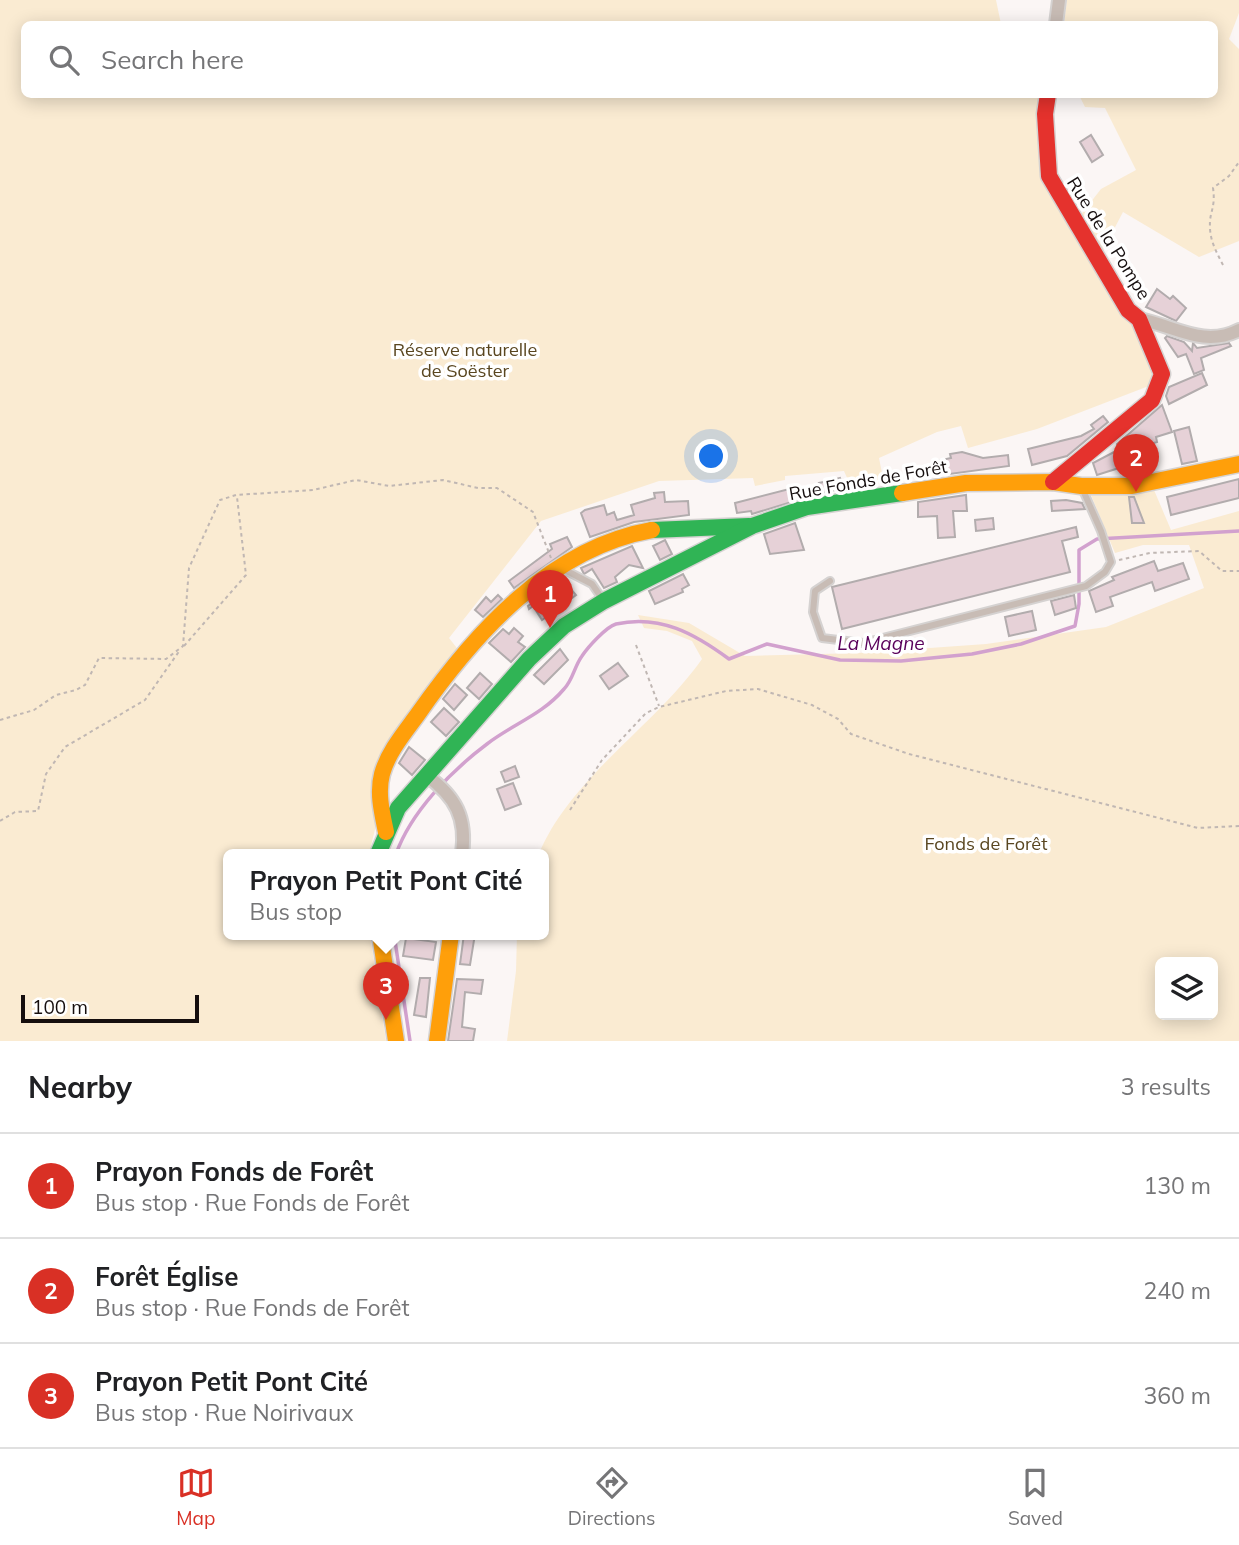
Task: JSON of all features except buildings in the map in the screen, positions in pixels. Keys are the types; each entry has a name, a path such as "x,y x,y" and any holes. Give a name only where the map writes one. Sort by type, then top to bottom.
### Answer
{"main road":[{"name":"Rue de la Pompe","path":"1047,98 1045,114 1049,176 1128,310 1139,319 1162,374 1152,400 1052,481"},
{"name":"Rue Fonds de Forêt","path":"380,849 398,808 431,779 529,659 564,626 604,601 752,526 807,507 966,483 1052,481 1081,486 1132,486 1239,464"},
{"path":"386,832 380,804 384,766 436,687 465,652 527,592 561,568 603,544 633,534 698,526 752,526"},
{"path":"381,940 396,1041"},
{"path":"436,1041 450,940"}],"street":[{"path":"1056,21 1059,0"},
{"name":"Rue de la Pompe","path":"1139,319 1158,323 1185,335 1222,339 1239,330"},
{"path":"431,779 450,796 465,829 463,849"}],"lane":[{"path":"830,581 815,590 813,612 822,638 863,643 1086,586 1105,572 1111,562 1081,486"},
{"path":"561,568 592,584 604,601"}],"path":[{"path":"1223,265 1212,240 1209,224 1215,205 1213,188 1239,162"},
{"path":"0,720 34,710 56,695 85,685 99,658 166,659 183,646 189,568 220,500 236,495 313,490 356,480 389,486 443,480 478,488 497,488 533,512 548,554 561,568"},
{"path":"0,821 15,812 38,811 46,775 65,747 145,699 183,646 246,575 236,495"},
{"path":"1111,562 1150,553 1199,551 1222,571 1239,571"},
{"path":"636,645 659,707"},
{"path":"570,810 619,740 646,713 659,707 726,691 758,689 812,705 838,719 851,734 909,754 1198,828 1239,826"}],"green space":[{"name":"Réserve naturelle de Soëster","path":"0,0 996,0 1000,21 21,21 21,98 1044,98 1042,146 1143,339 1154,384 1037,429 968,448 961,426 937,432 879,458 884,483 852,489 844,471 785,476 785,480 755,486 753,478 659,481 541,521 449,638 460,652 381,765 377,821 370,849 223,849 223,940 371,940 386,1041 0,1041"},
{"path":"1067,0 1239,0 1239,13 1229,39 1239,49 1239,241 1199,257 1123,212 1101,254 1076,221 1101,189 1136,170 1105,108 1085,107 1080,98 1218,98 1218,21 1064,21"},
{"name":"Fonds de Forêt","path":"1154,490 1171,530 1239,511 1239,1041 507,1041 516,971 517,940 549,940 549,849 542,849 571,801 661,707 702,659 692,641 667,631 644,628 638,615 689,623 745,656 859,653 986,644 1106,627 1204,588 1189,545 1143,545 1115,553 1091,495 1131,495"}],"waterway":[{"name":"La Magne","path":"398,849 411,823 446,780 487,744 537,713 555,698 572,678 579,660 588,648 602,633 616,624 647,622 676,628 729,659 767,644 840,660 901,661 972,654 1021,644 1075,626 1079,604 1079,550 1097,539 1239,531"},
{"name":"La Magne","path":"395,940 410,1041"}],"traffic: fast":[{"path":"380,849 398,808 529,659 564,626 604,601 752,526 807,507 902,493"},
{"path":"652,530 749,526"}],"traffic: slow":[{"path":"902,493 966,483 1053,482 1081,486 1132,486 1239,464"},
{"path":"386,832 380,796 385,766 402,735 464,654 490,625 548,575 580,555 615,540 652,530"},
{"path":"381,940 396,1041"},
{"path":"437,1041 450,940"}],"traffic: jam":[{"path":"1047,98 1045,114 1049,176 1128,310 1139,319 1162,374 1152,400 1053,482"}],"place":[{"name":"Forêt Église","path":"1136,492"},
{"name":"Prayon Fonds de Forêt","path":"550,628"},
{"name":"Prayon Petit Pont Cité","path":"386,1020"}]}
